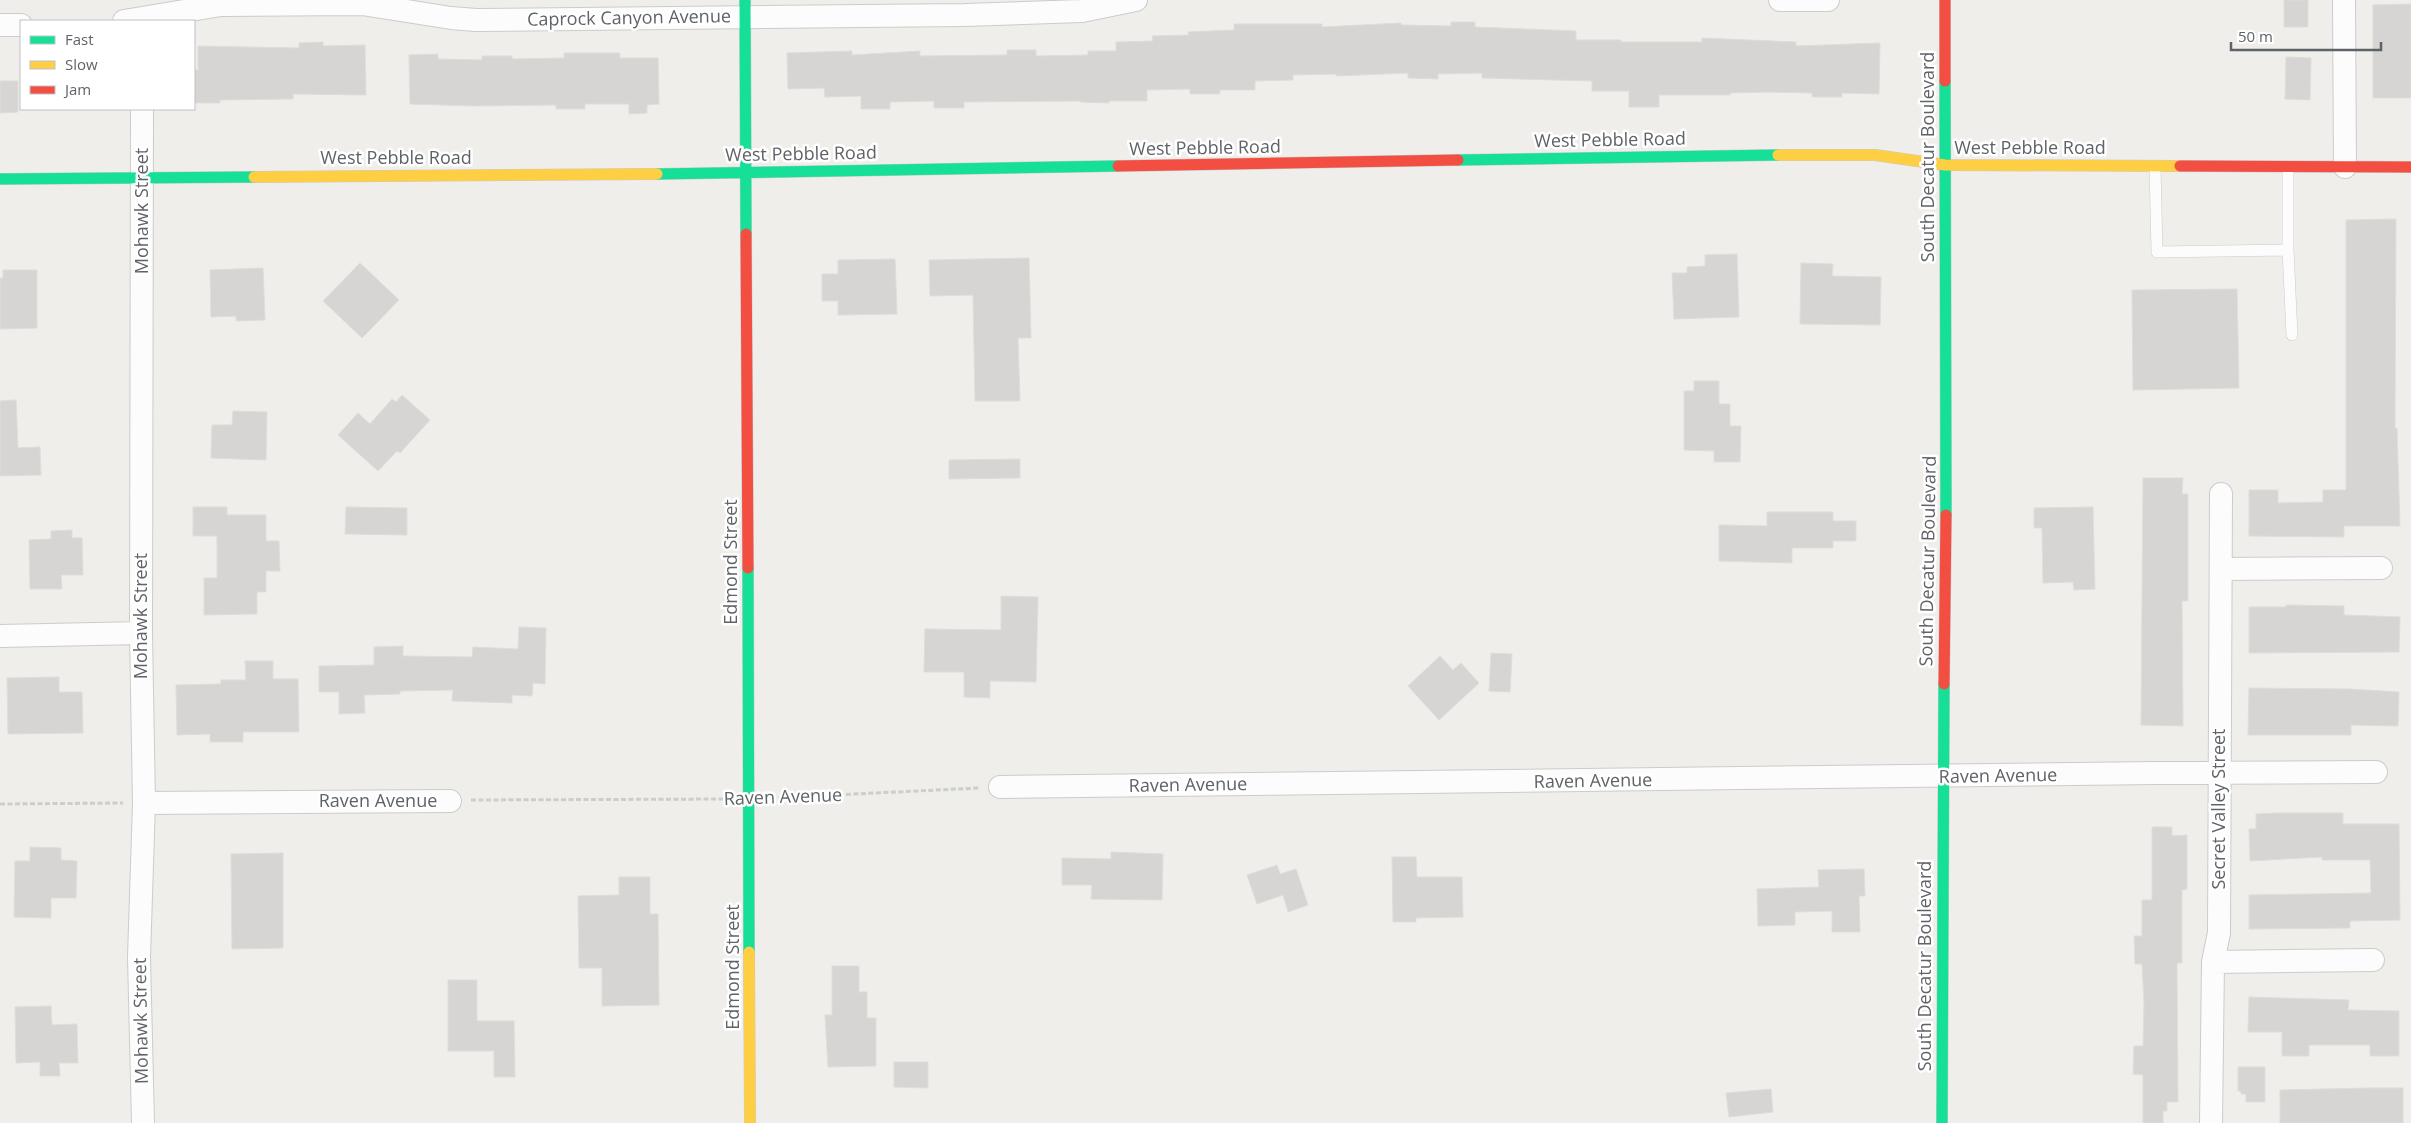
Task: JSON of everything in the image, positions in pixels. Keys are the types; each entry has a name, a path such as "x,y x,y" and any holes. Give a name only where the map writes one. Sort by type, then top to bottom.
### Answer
{"street":[{"name":"Caprock Canyon Avenue","path":"138,15 221,5 352,4 476,20 745,8 965,15 1082,11 1136,0"},
{"path":"1780,0 1828,0"},
{"name":"South Decatur Boulevard","path":"1942,1123 1943,777 1947,464 1945,0"},
{"path":"2344,0 2345,167"},
{"name":"Edmond Street","path":"745,8 750,1123"},
{"path":"0,25 20,25"},
{"name":"Mohawk Street","path":"142,110 141,633 144,803 139,957 143,1123"},
{"name":"West Pebble Road","path":"0,179 746,173 1657,156 1875,155 1945,165 2411,167"},
{"name":"Secret Valley Street","path":"2211,1123 2214,962 2219,933 2221,494"},
{"path":"2221,569 2381,568"},
{"path":"0,636 141,633"},
{"name":"Raven Avenue","path":"1000,787 1943,777 2219,772 2376,772"},
{"name":"Raven Avenue","path":"144,803 450,801"},
{"path":"2214,962 2373,960"}],"lane":[{"path":"2155,166 2157,252 2288,250"},
{"path":"2288,166 2288,250 2292,335"}],"path":[{"name":"Raven Avenue","path":"450,801 750,799 1000,787"},
{"path":"0,804 144,803"}],"building":[{"path":"2284,0 2308,0 2308,27 2284,27"},
{"path":"2411,4 2411,98 2373,98 2373,5"},
{"path":"1451,22 1475,22 1475,27 1576,31 1576,40 1702,42 1702,38 1796,42 1796,46 1880,43 1879,94 1842,93 1842,97 1812,97 1812,93 1767,92 1730,93 1730,95 1659,95 1659,107 1629,107 1629,91 1592,91 1592,81 1482,78 1482,73 1438,74 1438,79 1408,78 1408,73 1336,76 1336,74 1293,75 1293,80 1255,81 1255,90 1220,90 1220,94 1190,94 1190,89 1147,90 1147,101 1109,101 1109,103 1080,101 964,102 964,108 934,108 934,101 890,102 890,109 861,109 861,96 825,97 824,88 788,89 787,53 852,51 852,55 920,51 920,56 1007,55 1007,50 1036,50 1036,56 1088,55 1088,51 1116,51 1116,42 1153,41 1152,36 1189,35 1188,32 1234,30 1234,24 1322,24 1322,27 1401,23 1401,25 1451,26"},
{"path":"323,42 323,46 365,45 366,95 293,94 293,99 220,100 220,103 195,103 195,70 198,70 198,46 299,48 299,43"},
{"path":"564,53 620,53 620,58 658,58 659,104 647,105 647,113 629,114 629,104 585,104 585,109 556,109 556,105 475,106 410,104 409,55 438,54 438,59 482,60 482,56 512,56 512,59 564,58"},
{"path":"2286,57 2311,58 2310,100 2285,99"},
{"path":"0,81 18,81 18,112 0,113"},
{"path":"2396,219 2395,428 2397,428 2400,526 2344,526 2344,537 2249,536 2249,490 2278,490 2278,503 2323,502 2323,490 2346,490 2346,220"},
{"path":"1737,254 1739,317 1674,319 1672,273 1687,273 1687,267 1705,266 1705,255"},
{"path":"1029,258 1031,338 1018,338 1020,401 975,401 973,295 930,296 929,260"},
{"path":"895,259 897,314 838,315 838,301 822,301 822,274 838,274 838,260"},
{"path":"360,263 399,300 362,338 323,301"},
{"path":"1801,263 1833,264 1832,276 1881,277 1880,325 1800,324"},
{"path":"263,268 265,320 236,321 236,316 211,317 210,270"},
{"path":"3,270 37,270 37,328 0,329 0,278 3,278"},
{"path":"2237,289 2239,388 2133,390 2132,290"},
{"path":"1694,381 1719,381 1719,404 1730,404 1730,426 1741,426 1740,462 1714,462 1714,451 1684,450 1684,391 1694,391"},
{"path":"402,395 430,420 400,453 397,451 378,471 338,435 358,413 370,424 392,399 396,402"},
{"path":"16,400 18,448 40,447 41,475 0,476 0,401"},
{"path":"233,411 267,412 266,460 211,458 212,425 232,425"},
{"path":"1020,459 1020,478 949,479 949,460"},
{"path":"2143,478 2183,478 2182,494 2188,494 2188,601 2182,601 2183,726 2141,725"},
{"path":"193,507 227,507 227,515 266,515 266,541 279,541 280,571 266,571 266,592 257,592 257,614 204,615 204,578 217,578 217,536 193,536"},
{"path":"346,507 407,508 407,535 345,534"},
{"path":"2093,507 2095,589 2074,590 2073,582 2043,583 2042,528 2034,528 2034,508"},
{"path":"1767,512 1833,512 1833,521 1856,521 1856,541 1833,541 1833,548 1792,548 1792,563 1719,561 1719,525 1767,526"},
{"path":"72,530 72,538 82,538 83,575 61,575 62,589 30,589 29,540 51,539 51,531"},
{"path":"1001,596 1038,597 1036,682 990,681 990,698 964,697 964,672 924,672 925,629 1001,630"},
{"path":"2286,605 2344,606 2344,615 2400,617 2399,652 2249,653 2249,607 2286,607"},
{"path":"519,627 546,628 545,684 533,683 532,696 512,695 512,703 452,701 453,690 400,691 400,694 364,695 365,713 339,714 339,692 319,692 319,666 374,665 374,647 403,646 403,656 472,657 473,647 518,649"},
{"path":"1491,653 1512,654 1510,692 1489,691"},
{"path":"1440,656 1453,670 1461,663 1479,683 1439,720 1408,686"},
{"path":"245,661 273,661 273,679 298,679 299,732 243,732 243,742 210,742 210,734 177,735 176,685 221,684 221,680 246,680"},
{"path":"59,677 59,692 82,692 83,733 8,734 7,678"},
{"path":"2249,688 2350,689 2399,692 2398,726 2351,725 2351,735 2248,735"},
{"path":"2343,813 2343,824 2399,824 2400,920 2350,921 2350,928 2249,929 2249,895 2371,893 2370,860 2322,860 2322,857 2250,861 2249,829 2256,829 2256,814"},
{"path":"2152,827 2172,827 2172,836 2187,835 2187,889 2182,890 2182,963 2177,963 2178,1102 2167,1102 2167,1111 2163,1111 2163,1123 2143,1123 2143,1075 2133,1074 2134,1046 2143,1046 2144,1001 2142,964 2135,964 2134,936 2142,936 2142,900 2152,900"},
{"path":"30,847 61,848 61,860 77,861 76,898 51,898 51,918 14,917 15,861 30,861"},
{"path":"1111,852 1163,854 1162,900 1091,899 1092,885 1062,885 1062,858 1111,859"},
{"path":"283,853 283,948 232,949 231,854"},
{"path":"1392,857 1416,857 1417,877 1462,877 1463,917 1416,918 1416,922 1393,922"},
{"path":"1277,865 1280,874 1296,869 1308,905 1288,912 1283,895 1257,904 1247,875"},
{"path":"1864,869 1865,896 1859,896 1860,932 1832,932 1832,911 1795,912 1795,925 1758,926 1757,889 1819,887 1818,870"},
{"path":"619,877 650,877 650,914 658,914 659,1005 602,1006 602,968 579,968 578,896 619,895"},
{"path":"832,966 859,966 859,992 867,992 867,1018 876,1018 876,1066 828,1067 825,1015 832,1015"},
{"path":"448,980 477,980 477,1021 514,1021 515,1077 494,1077 494,1051 448,1051"},
{"path":"2249,997 2349,1000 2348,1010 2399,1011 2399,1056 2370,1056 2370,1045 2309,1045 2309,1056 2282,1056 2282,1032 2248,1032"},
{"path":"51,1006 52,1025 77,1024 78,1063 59,1063 60,1076 40,1076 40,1062 16,1063 15,1007"},
{"path":"894,1062 928,1062 928,1088 894,1087"},
{"path":"2238,1067 2265,1067 2265,1102 2246,1102 2246,1094 2241,1094 2241,1091 2238,1091"},
{"path":"2403,1088 2403,1123 2280,1123 2280,1090"},
{"path":"1771,1089 1773,1112 1729,1117 1726,1093"}],"traffic: fast":[{"path":"745,0 746,234"},
{"path":"1945,81 1946,515"},
{"path":"1458,160 1778,155"},
{"path":"657,174 1118,166"},
{"path":"0,179 254,177"},
{"path":"748,568 749,952"},
{"path":"1942,1123 1944,684"}],"traffic: slow":[{"path":"1778,155 1875,155 1945,165 2180,166"},
{"path":"254,177 657,174"},
{"path":"749,952 750,1123"}],"traffic: jam":[{"path":"1945,0 1945,81"},
{"path":"1118,166 1458,160"},
{"path":"2180,166 2411,167"},
{"path":"746,234 748,568"},
{"path":"1944,684 1946,515"}]}
